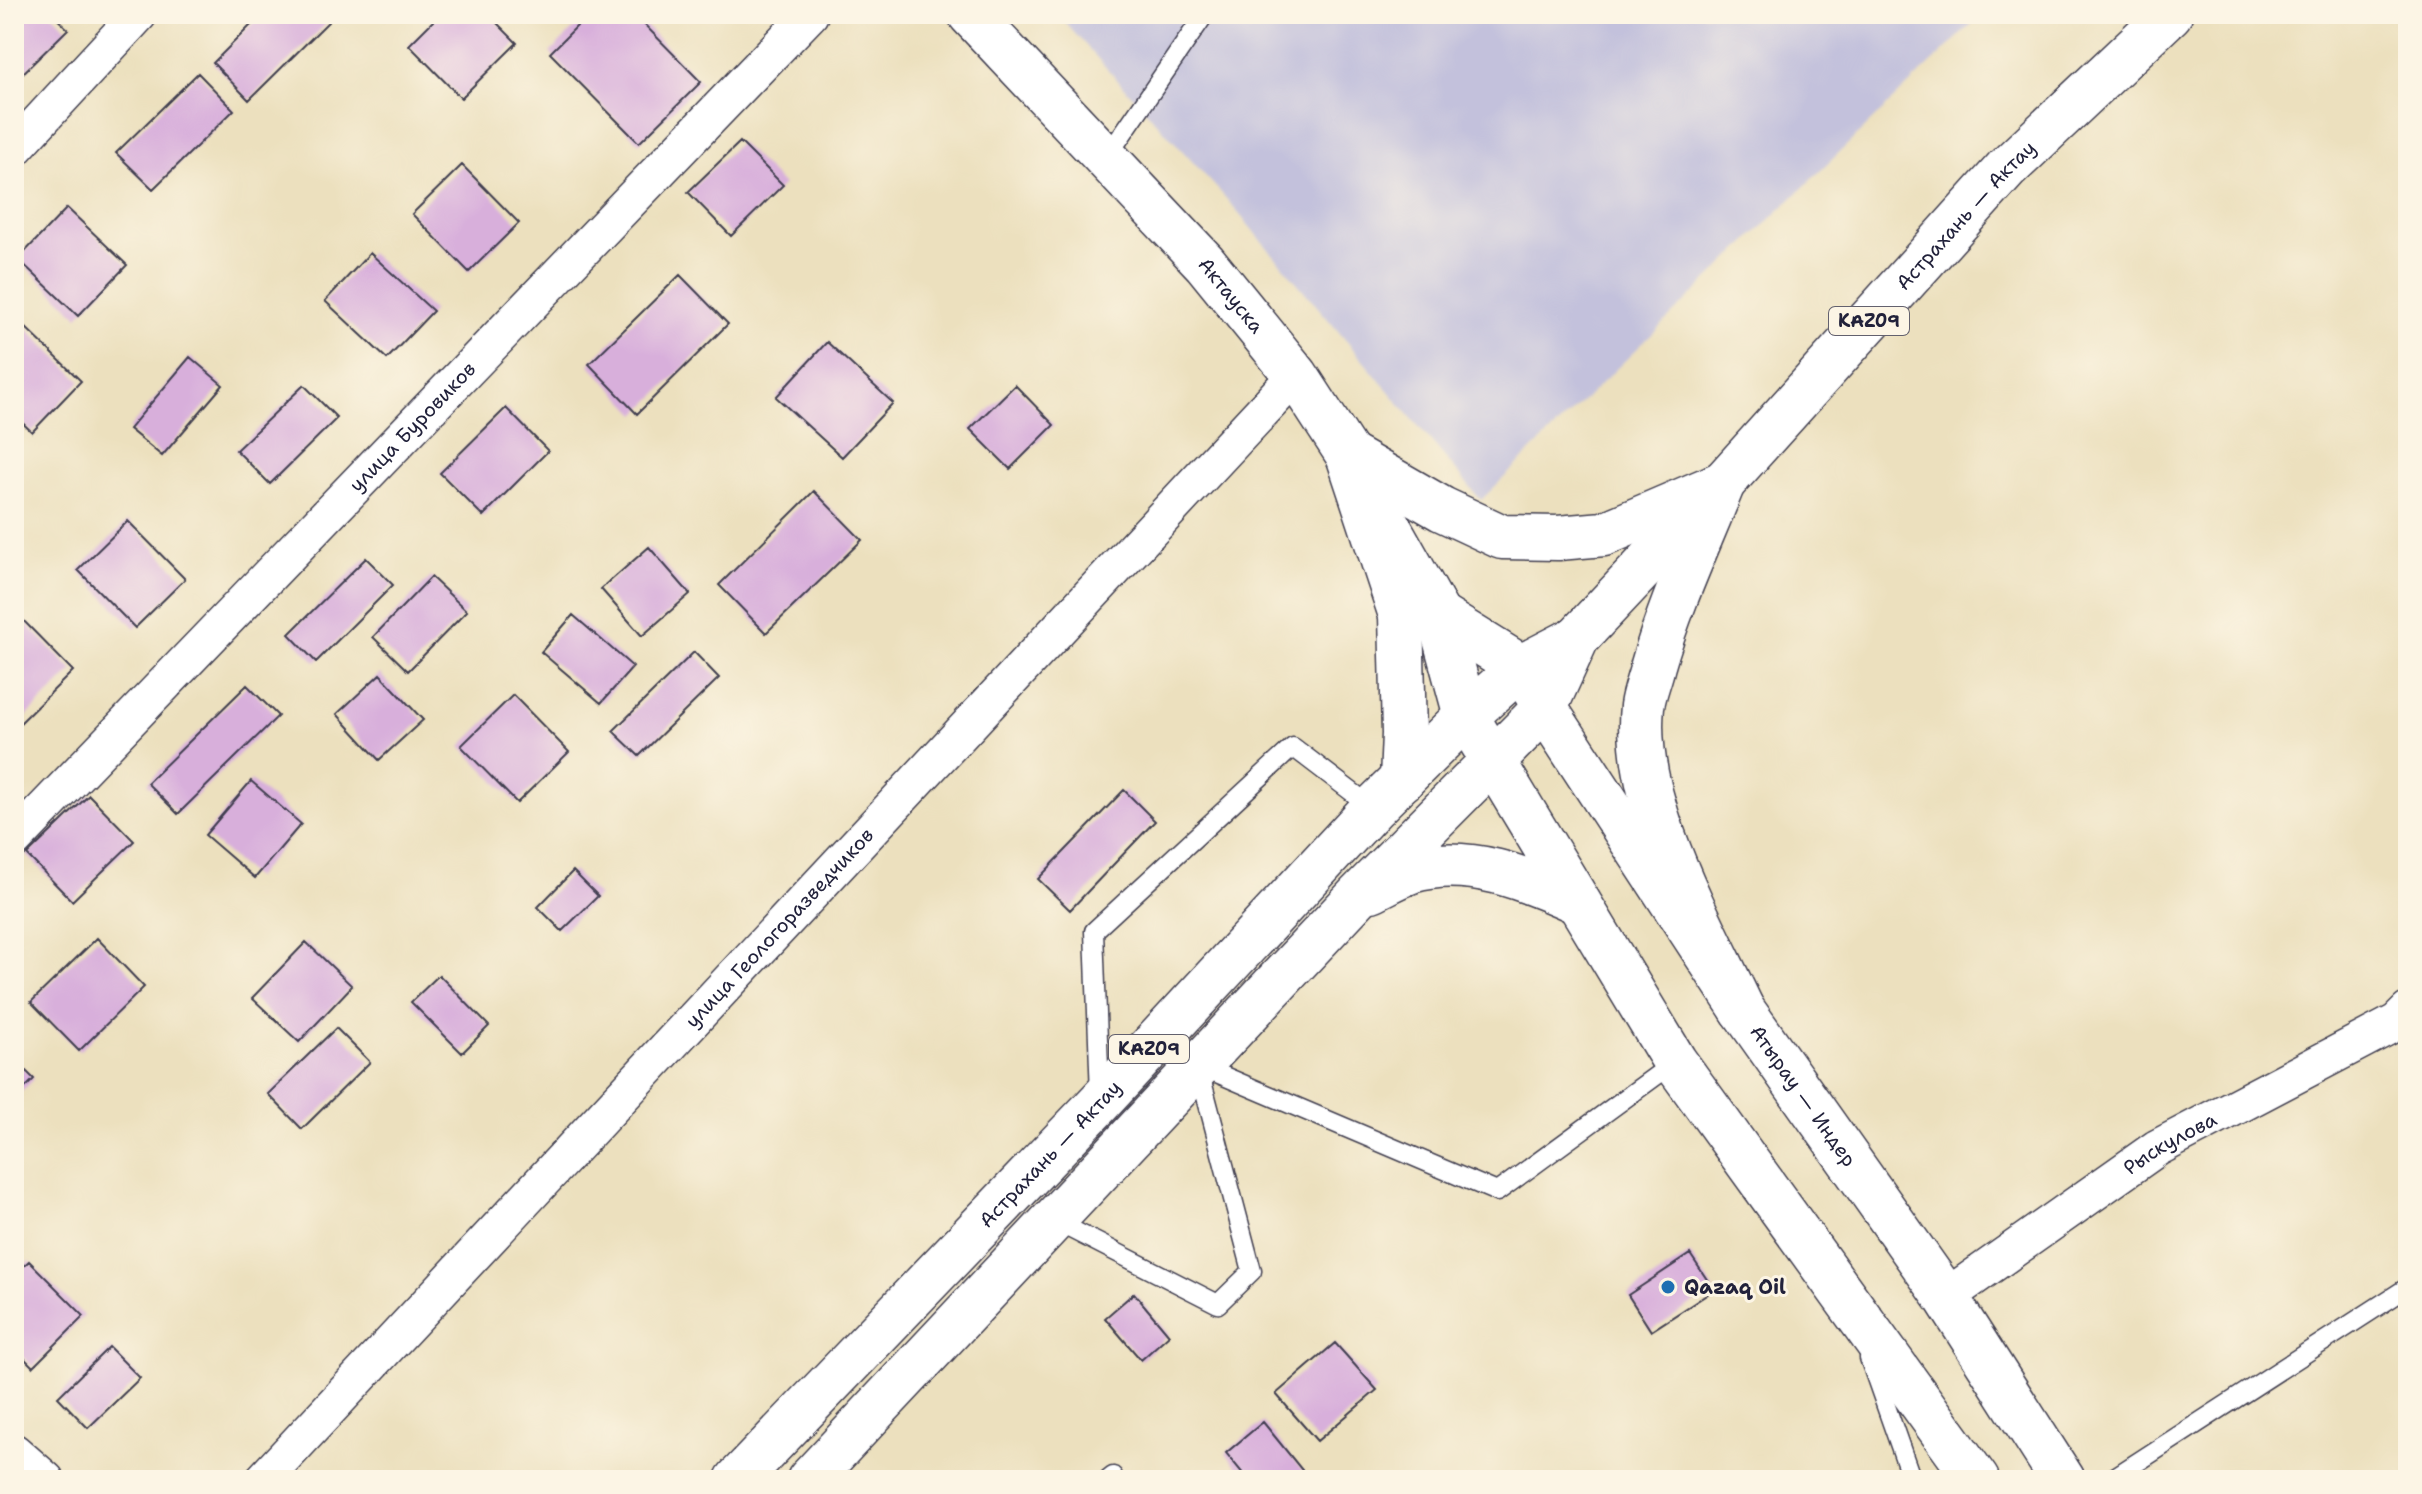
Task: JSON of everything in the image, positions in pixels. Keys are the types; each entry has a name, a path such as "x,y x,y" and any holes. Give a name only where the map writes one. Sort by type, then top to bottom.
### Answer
{"main road":[{"name":"Актауска","path":"970,14 1205,263 1296,375 1348,455 1439,616 1466,716 1492,761"},
{"name":"Астрахань — Актау","path":"809,1480 1358,896 1545,708 1577,638 1723,483 2006,169 2170,14"},
{"path":"1348,455 1442,509 1502,537 1558,538 1604,534 1723,483"},
{"path":"1348,455 1401,615 1404,734 1388,794"},
{"path":"1723,483 1662,633 1642,704 1642,753 1655,810 1678,870 1742,1009"},
{"name":"Актауска","path":"1439,616 1521,667 1545,708"},
{"name":"Астрахань — Актау","path":"737,1480 1100,1102 1388,794 1466,716 1521,667 1577,638"},
{"name":"Атырау — Индер","path":"1545,708 1742,1009 1946,1297 2063,1480"},
{"path":"1492,761 1675,1062 1977,1480"},
{"path":"1358,896 1411,871 1460,865 1530,880 1578,902"}],"street":[{"path":"14,149 139,14"},
{"name":"улица Буровиков","path":"14,840 810,14"},
{"name":"улица Геологоразведчиков","path":"263,1480 1296,375"},
{"name":"Рыскулова","path":"1946,1297 2157,1148 2397,1022 2408,1011"},
{"path":"14,1452 46,1480"}],"lane":[{"path":"1106,158 1205,14"},
{"path":"1100,1102 1094,931 1293,747 1388,794"},
{"path":"1198,1065 1497,1192 1675,1062"},
{"path":"1053,1220 1218,1304 1252,1271 1198,1065"},
{"path":"2110,1480 2408,1287"},
{"path":"1854,1312 1912,1480"}],"shaded area":[{"path":"1057,14 1982,14 1481,500 1223,195"}],"building":[{"path":"14,14 52,14 68,29 14,82"},
{"path":"262,14 324,14 330,20 249,100 213,63"},
{"path":"440,14 488,14 517,43 461,98 409,45"},
{"path":"589,14 634,14 701,82 639,143 550,53"},
{"path":"198,73 234,110 153,189 116,153"},
{"path":"740,142 783,185 731,236 688,192"},
{"path":"462,165 519,223 469,272 412,214"},
{"path":"67,208 127,265 78,316 18,259"},
{"path":"370,253 433,311 387,359 325,301"},
{"path":"680,275 728,324 637,414 589,364"},
{"path":"22,324 81,381 32,432 14,415 14,332"},
{"path":"827,342 893,403 842,457 776,397"},
{"path":"190,357 223,385 162,456 129,429"},
{"path":"304,385 337,418 270,484 236,450"},
{"path":"1015,385 1054,425 1010,469 970,429"},
{"path":"506,408 548,451 483,516 440,473"},
{"path":"814,491 862,540 766,633 719,585"},
{"path":"128,521 185,579 135,628 78,570"},
{"path":"649,547 690,594 642,636 601,589"},
{"path":"366,558 393,585 316,662 289,634"},
{"path":"431,577 467,611 408,671 373,637"},
{"path":"14,611 73,671 14,729"},
{"path":"573,615 633,667 601,703 541,652"},
{"path":"694,652 719,678 639,756 613,731"},
{"path":"380,674 423,720 379,760 337,714"},
{"path":"247,685 278,716 178,814 147,783"},
{"path":"513,695 569,752 517,803 461,746"},
{"path":"251,781 301,824 255,878 205,835"},
{"path":"1124,790 1155,821 1070,910 1038,879"},
{"path":"89,795 134,841 72,901 27,855"},
{"path":"573,871 598,896 562,931 538,907"},
{"path":"97,938 144,987 79,1051 31,1002"},
{"path":"306,942 352,986 299,1042 252,998"},
{"path":"439,975 489,1026 462,1053 411,1002"},
{"path":"336,1028 370,1062 302,1129 268,1094"},
{"path":"14,1059 34,1079 14,1099"},
{"path":"1690,1254 1714,1290 1651,1331 1628,1295"},
{"path":"29,1261 84,1316 33,1367 14,1348 14,1275"},
{"path":"1134,1293 1169,1335 1141,1360 1105,1318"},
{"path":"1335,1343 1377,1390 1317,1441 1276,1394"},
{"path":"109,1347 140,1378 88,1428 58,1397"},
{"path":"1263,1422 1310,1480 1248,1480 1226,1453"}],"place":[{"name":"Qazaq Oil","path":"1668,1287"}]}
